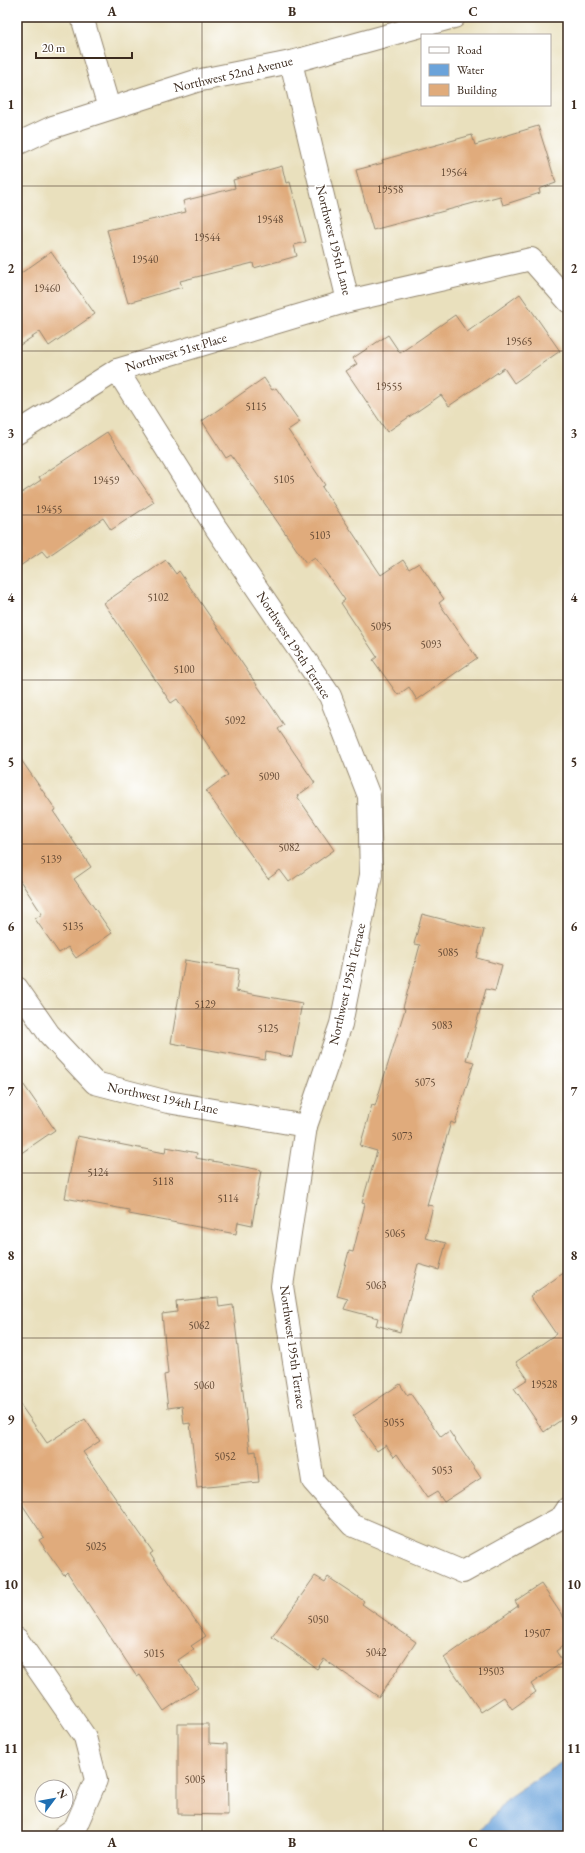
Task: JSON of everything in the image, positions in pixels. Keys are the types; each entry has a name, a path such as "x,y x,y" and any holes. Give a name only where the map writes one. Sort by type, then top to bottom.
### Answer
{"street":[{"path":"82,17 110,108"},
{"name":"Northwest 52nd Avenue","path":"17,144 53,127 196,81 290,62 454,17"},
{"name":"Northwest 195th Lane","path":"290,62 348,301 531,259 568,301"},
{"name":"Northwest 51st Place","path":"17,433 117,370 348,301"},
{"name":"Northwest 195th Terrace","path":"117,370 216,528 330,696 369,796 372,875 341,1024 306,1126 282,1286 313,1481 352,1525 463,1572 562,1517 568,1508"},
{"name":"Northwest 194th Lane","path":"17,988 49,1034 95,1083 168,1102 306,1126"},
{"path":"17,1638 85,1736 96,1780 75,1828 64,1836"}],"water":[{"path":"568,1758 568,1836 476,1836 509,1797"}],"building":[{"path":"538,126 556,183 539,189 540,193 503,205 500,196 373,230 356,170 383,163 382,160 472,135 475,145"},
{"path":"282,166 286,183 290,182 306,242 294,245 297,256 254,268 253,263 180,281 182,287 128,303 107,230 186,212 183,201 235,188 233,180"},
{"path":"51,252 95,314 49,346 40,332 17,347 17,276"},
{"path":"520,294 560,351 514,383 504,368 449,406 441,395 387,432 346,371 357,364 353,358 388,335 400,353 455,315 467,332"},
{"path":"264,378 272,390 276,388 300,422 288,430 325,485 322,487 381,575 403,560 409,569 419,563 444,599 439,603 477,658 417,700 409,687 398,695 373,660 377,657 341,603 345,600 315,557 306,563 231,455 226,458 202,421"},
{"path":"107,432 154,502 111,530 103,518 47,557 42,551 17,568 17,496 41,480 39,477"},
{"path":"166,560 176,574 179,571 272,707 284,725 278,729 315,783 297,796 334,850 289,882 280,870 268,879 206,791 228,775 177,699 171,703 104,603"},
{"path":"17,754 56,810 53,811 91,867 74,879 112,933 76,958 68,947 59,953 35,919 42,914 17,876"},
{"path":"422,914 484,930 477,958 502,965 495,991 486,989 466,1060 474,1062 455,1124 451,1122 427,1205 433,1206 425,1238 446,1243 439,1270 418,1264 400,1332 376,1325 378,1318 344,1309 348,1299 337,1296 349,1251 353,1252 365,1204 362,1203 377,1151 360,1146 372,1105 375,1106 405,1009 403,1008 420,945 414,944"},
{"path":"185,960 239,969 236,991 302,1003 292,1057 266,1052 265,1060 171,1043"},
{"path":"17,1075 55,1130 17,1156"},
{"path":"77,1136 165,1153 166,1147 197,1153 196,1158 261,1170 252,1225 238,1222 236,1234 129,1214 129,1210 65,1198"},
{"path":"568,1270 568,1415 544,1432 514,1388 528,1379 516,1362 556,1334 530,1296"},
{"path":"218,1297 219,1307 233,1305 250,1452 256,1451 259,1482 197,1488 190,1423 184,1424 182,1406 168,1408 164,1375 168,1374 162,1314 177,1312 176,1301"},
{"path":"400,1384 407,1395 410,1393 441,1437 449,1431 481,1478 444,1502 437,1492 427,1498 397,1454 394,1457 386,1445 377,1451 353,1416"},
{"path":"17,1400 47,1443 85,1419 100,1441 83,1452 153,1552 150,1554 206,1636 191,1646 194,1649 178,1660 198,1688 164,1711 140,1675 137,1677 67,1572 64,1575 39,1540 44,1537 17,1497"},
{"path":"315,1576 325,1582 328,1577 364,1601 362,1604 416,1642 379,1697 324,1659 317,1669 272,1637"},
{"path":"541,1584 568,1624 568,1642 556,1651 563,1662 531,1684 536,1692 512,1709 504,1697 481,1712 444,1658 518,1606 515,1601"},
{"path":"178,1724 209,1724 209,1743 227,1744 228,1815 178,1814"}]}
